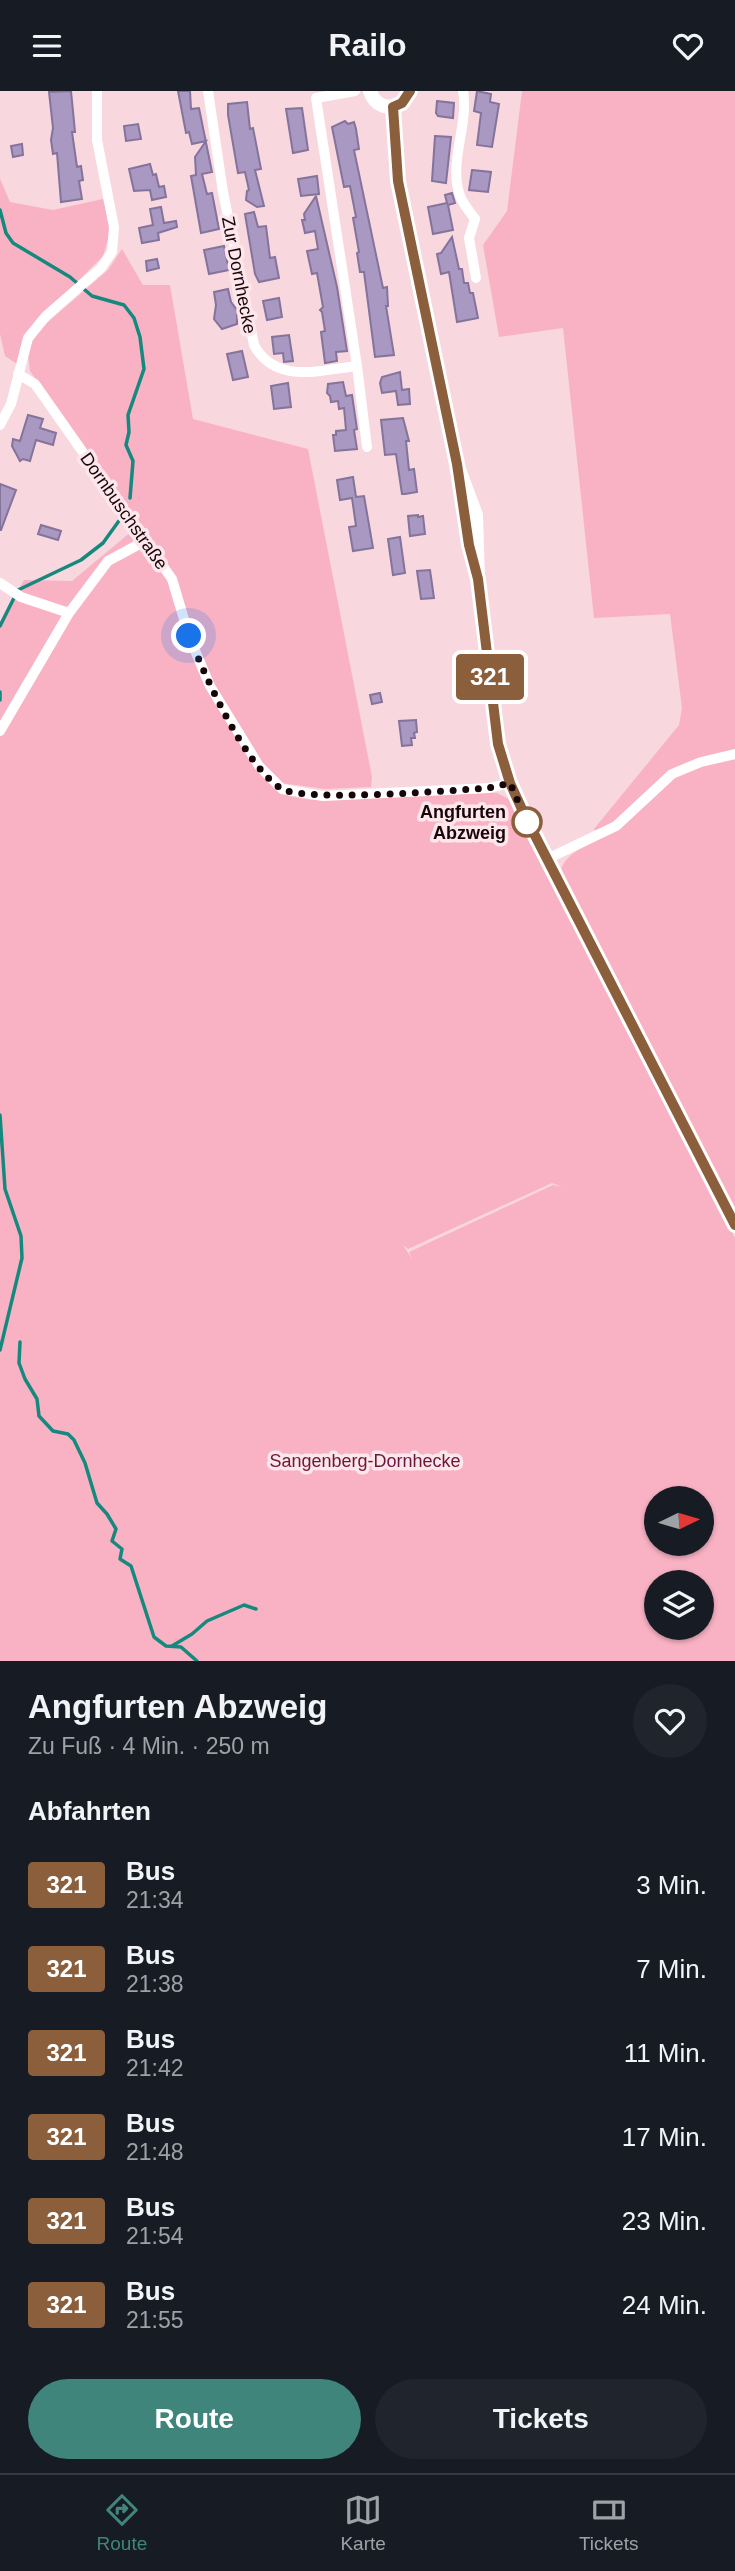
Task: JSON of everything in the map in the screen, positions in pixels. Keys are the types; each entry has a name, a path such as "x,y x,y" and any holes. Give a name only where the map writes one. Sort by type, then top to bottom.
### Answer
{"main road":[{"path":"370,91 377,103 393,107 402,103 410,91"},
{"path":"393,107 398,181 457,464 476,515 478,579 498,744 510,783 547,859 735,1225"}],"street":[{"path":"0,425 11,404 28,338 46,316 86,281 111,252 114,227 97,140 97,91"},
{"name":"Zur Dornhecke","path":"208,91 230,228 254,345 271,367 286,372 357,366"},
{"path":"355,91 315,94 357,366 366,447"},
{"path":"463,91 464,106 456,177 461,198 475,219 469,238 476,278"},
{"name":"Dornbuschstraße","path":"18,374 35,384 172,579 189,636 210,686 259,766 282,789 323,796 489,788 510,783"},
{"path":"0,731 69,613 108,561 145,541"},
{"path":"5,586 21,597 69,613"},
{"path":"547,859 616,827 672,774 701,762 735,754"}],"green space":[{"path":"522,91 735,91 735,1212 561,871 566,860 598,839 594,829 679,725 682,708 670,614 594,618 563,328 499,337 483,245 507,211"},
{"path":"0,179 10,202 53,210 103,199 111,229 103,256 49,310 17,364 5,356 0,334"},
{"name":"Sangenberg-Dornhecke","path":"122,249 143,285 170,285 193,419 308,449 372,777 371,787 325,789 266,781 289,796 312,800 486,793 497,793 509,799 605,983 735,1238 735,1661 0,1661 0,624 24,580 72,581 138,526 30,371 28,356 32,342 41,328 108,270","holes":["552,1183 562,1187 553,1185 409,1252 412,1259 403,1245 408,1249"]}],"building":[{"path":"71,91 75,132 72,132 77,167 81,166 83,180 79,181 82,199 61,202 57,153 53,154 51,140 53,128 49,92"},
{"path":"178,91 190,91 191,109 199,108 206,141 192,144 189,132 186,133"},
{"path":"477,91 491,94 490,102 499,104 492,147 477,145 481,113 474,111"},
{"path":"437,101 454,103 453,118 438,116"},
{"path":"247,102 250,129 253,128 261,169 255,170 264,206 257,207 246,200 249,190 245,172 238,173 228,115 228,104"},
{"path":"302,108 308,150 293,153 286,109"},
{"path":"345,121 348,124 354,122 356,129 359,149 354,150 383,288 387,287 386,306 394,355 375,357 364,272 360,272 357,253 359,252 353,218 356,217 350,186 344,187 332,127"},
{"path":"138,124 141,139 126,141 124,126"},
{"path":"435,136 451,137 446,183 432,181"},
{"path":"206,141 212,172 202,174 207,194 212,193 219,229 201,233 191,176 196,175 195,157"},
{"path":"22,144 23,155 13,157 11,146"},
{"path":"150,164 159,187 164,186 166,197 152,200 150,190 134,191 129,169"},
{"path":"472,170 491,172 488,192 469,190"},
{"path":"317,176 319,194 301,196 298,179"},
{"path":"452,193 455,203 448,205 453,230 433,234 428,207 447,203 445,195"},
{"path":"316,196 337,287 347,351 336,352 337,361 325,363 321,332 325,331 320,310 323,307 317,273 312,274 307,251 318,249 315,231 305,233 302,220 305,220 304,214"},
{"path":"161,207 164,223 176,221 177,227 158,233 159,240 142,243 139,228 153,225 150,209"},
{"path":"254,212 258,227 266,226 270,258 275,257 279,278 259,282 255,274 245,214"},
{"path":"452,237 459,269 462,269 464,283 468,283 470,293 473,293 478,318 457,322 449,272 441,274 437,254 441,253"},
{"path":"224,246 229,270 209,274 204,250"},
{"path":"157,259 159,268 147,271 146,261"},
{"path":"228,289 231,302 237,310 237,324 222,329 214,319 214,292"},
{"path":"279,298 282,317 267,320 263,301"},
{"path":"289,335 293,361 284,362 283,353 274,354 272,337"},
{"path":"242,351 248,377 233,380 227,354"},
{"path":"400,372 402,390 409,389 410,404 398,405 396,391 382,393 382,377"},
{"path":"343,382 346,396 352,395 357,449 335,451 333,435 336,435 336,431 346,430 344,408 339,409 338,401 331,402 327,393 328,384"},
{"path":"288,383 291,407 274,409 271,386"},
{"path":"28,415 43,419 40,428 56,433 53,445 36,440 30,461 20,461 12,446 13,439 20,441"},
{"path":"403,418 409,441 406,441 409,470 414,469 417,492 405,494 402,494 396,454 385,455 381,420"},
{"path":"353,477 356,497 364,496 373,548 353,551 349,527 356,526 352,498 340,500 337,480"},
{"path":"0,484 16,490 1,530 0,530"},
{"path":"408,516 423,516 425,534 410,536"},
{"path":"41,525 61,531 58,540 38,534"},
{"path":"400,537 405,573 393,575 388,539"},
{"path":"430,570 434,598 421,599 417,571"},
{"path":"380,693 382,702 372,704 370,695"},
{"path":"416,720 417,732 414,733 415,738 411,738 412,745 402,746 399,721"}],"waterway":[{"path":"0,210 6,233 13,243 70,277 92,296 124,305 134,318 140,337 144,369 128,415 129,432 126,445 133,461 130,498"},
{"path":"0,626 18,590 81,560 103,543 121,518"},
{"path":"0,692 0,700"},
{"path":"0,1115 5,1189 21,1236 22,1258 0,1350"},
{"path":"20,1342 19,1363 37,1399 39,1416 53,1431 68,1434 74,1440 85,1463 97,1503 116,1529 112,1541 122,1549 120,1559 131,1566 154,1637 166,1646 181,1647 197,1661"},
{"path":"172,1646 207,1621 244,1605 256,1609"}],"bus line":[{"name":"321","path":"410,91 402,103 393,107 398,181 457,464 469,545 478,579 498,744 510,783 526,818 735,1225"}],"place":[{"name":"Angfurten Abzweig","path":"527,822"}],"route":[{"path":"189,636 210,686 237,734 259,766 282,789 323,796 489,788 510,783 527,822"}]}
